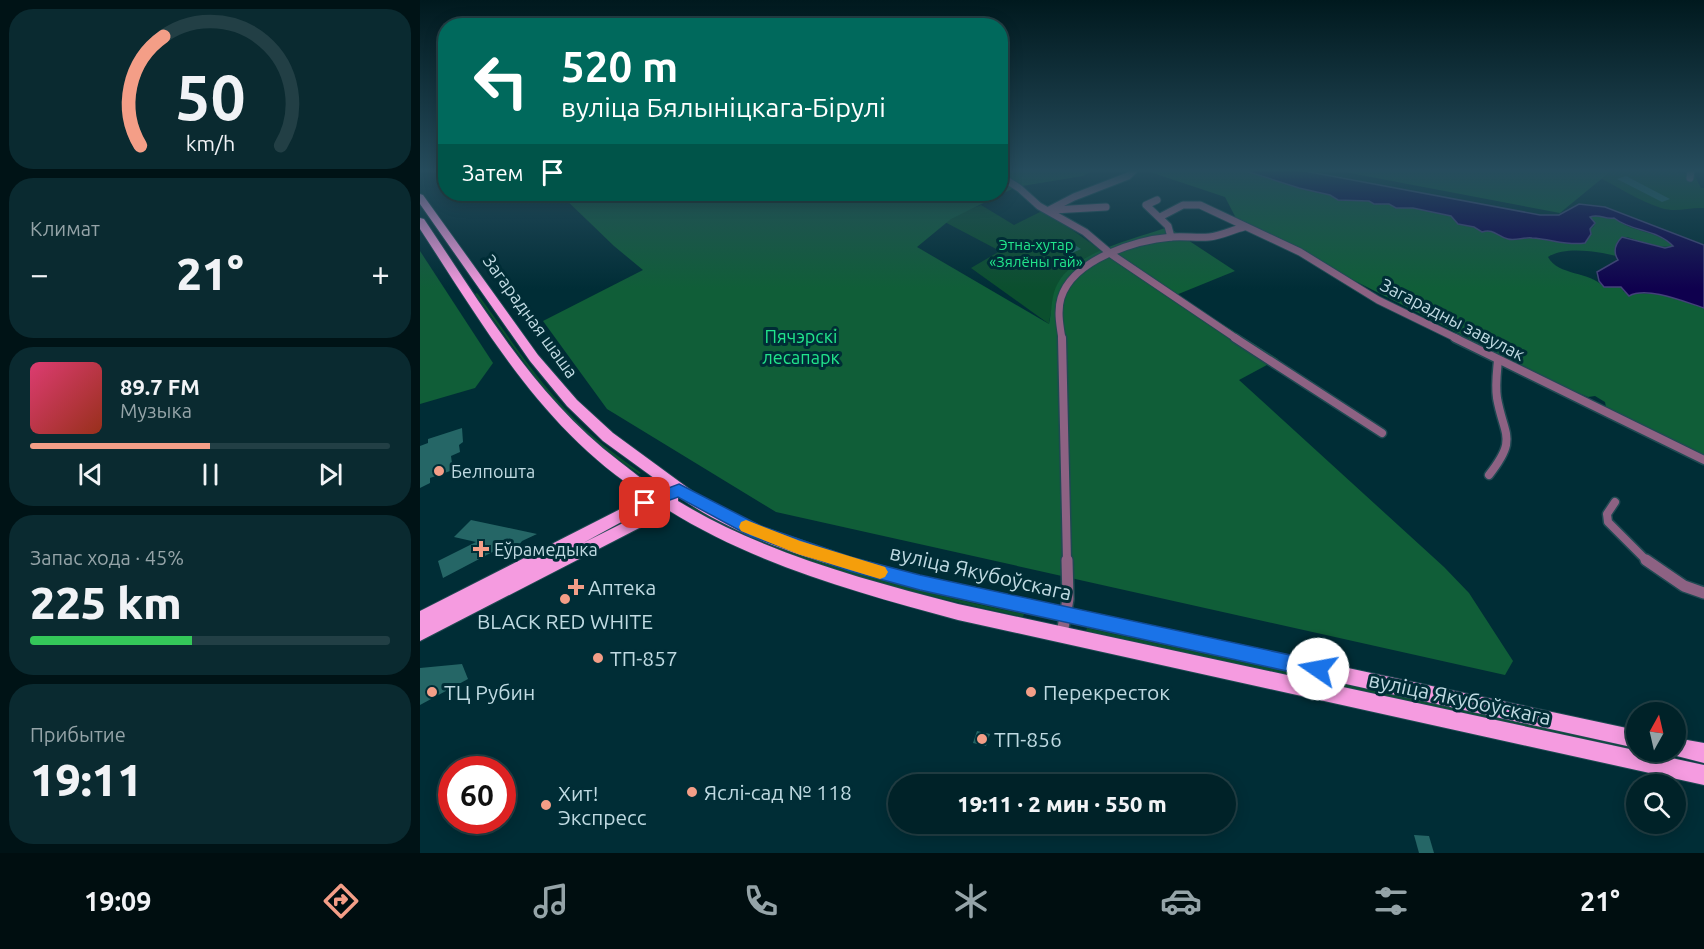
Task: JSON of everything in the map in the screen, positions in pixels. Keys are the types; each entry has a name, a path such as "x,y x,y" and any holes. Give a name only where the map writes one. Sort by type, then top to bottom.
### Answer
{"main road":[{"name":"Загарадная шаша","path":"429,210 522,343 572,403 608,437 679,490"},
{"name":"Загарадная шаша","path":"420,221 525,376 549,405 574,432 625,475 664,500"},
{"path":"420,620 460,606 640,521 679,490"},
{"name":"вуліца Якубоўскага","path":"679,490 755,531 829,557 920,582 1626,737"},
{"name":"вуліца Якубоўскага","path":"664,500 735,540 837,579 958,612 1704,775"},
{"path":"420,633 460,606"},
{"path":"1686,749 1704,753"}],"street":[{"path":"1049,210 1085,232 1111,254 1265,358 1382,433"},
{"path":"1152,210 1168,226 1171,237"},
{"path":"1160,217 1171,210"},
{"name":"Загарадны завулак","path":"1210,210 1300,252 1378,300 1704,460"},
{"path":"1062,634 1067,615 1066,449 1061,296 1068,282 1079,270 1111,254 1171,237 1210,237 1244,227"},
{"path":"1489,475 1504,455 1509,437 1497,394 1498,360"},
{"path":"1615,502 1606,514 1608,522 1649,562 1684,586 1704,593"}],"green space":[{"name":"Пячэрскі лесапарк","path":"576,210 970,210 951,219 917,247 1049,324 1056,287 1066,272 1077,263 1107,248 1168,227 1235,271 1176,295 1278,359 1239,380 1444,567 1469,593 1513,661 1505,675 776,512 607,409 543,321 643,270"},
{"name":"Этна-хутар «Зялёны гай»","path":"968,210 989,210 1014,225 1044,210 1102,251 1076,265 1062,278 1055,295 1049,324 971,268 1000,251 941,220"},
{"path":"1232,210 1422,210 1451,216 1458,224 1499,233 1511,240 1532,238 1575,244 1594,226 1595,223 1589,217 1597,215 1609,219 1614,218 1621,223 1660,237 1673,246 1655,246 1627,237 1617,242 1616,256 1590,251 1572,251 1548,257 1566,271 1591,278 1604,287 1615,285 1621,287 1624,292 1666,295 1704,308 1704,457 1606,407 1605,402 1595,396 1588,397 1569,389 1238,222"},
{"path":"1543,210 1564,210 1560,213"},
{"path":"420,251 493,363 475,388 420,404"},
{"path":"477,293 557,400 595,438 641,473 639,474 602,447 568,416 520,356 475,294"},
{"path":"690,508 772,544 813,559 938,595 1024,614 1023,617 895,587 811,561 730,528"},
{"path":"1087,628 1626,746 1626,749 1086,631"}],"shaded area":[{"path":"1422,210 1512,210 1540,215 1559,215 1568,210 1612,210 1704,245 1704,308 1666,296 1637,293 1629,296 1621,287 1604,287 1599,281 1597,272 1618,260 1615,248 1622,237 1665,248 1673,246 1660,236 1621,223 1614,218 1590,217 1595,223 1585,243 1572,244 1529,238 1505,238 1493,232 1482,232 1474,227 1458,224 1451,216"}],"building":[{"path":"1065,239 1081,249 1068,255 1052,245"},
{"path":"462,428 463,442 459,445 460,452 451,456 453,470 430,478 430,483 420,488 420,446 428,443 428,439"},
{"name":"Еўрамедыка","path":"471,520 537,534 522,541 514,551 502,547 443,578 438,561 476,542 454,537"},
{"name":"ТЦ Рубин","path":"462,664 468,679 420,705 420,668"},
{"name":"ТП-856","path":"977,731 990,734 986,746 973,743"},
{"path":"1414,835 1429,836 1434,853 1419,853"}],"slow traffic":[{"path":"746,527 798,547 880,572"}],"place":[{"name":"Белпошта","path":"439,471"},
{"name":"Еўрамедыка","path":"481,549"},
{"name":"Аптека","path":"576,587"},
{"name":"BLACK RED WHITE","path":"565,599"},
{"name":"ТП-857","path":"598,658"},
{"name":"ТЦ Рубин","path":"432,692"},
{"name":"Перекресток","path":"1031,692"},
{"name":"ТП-856","path":"982,739"},
{"name":"Яслі-сад № 118","path":"692,792"},
{"name":"Хит! Экспресс","path":"546,805"}],"route":[{"path":"645,503 679,490 755,531 850,564 920,582 1318,669"}]}
